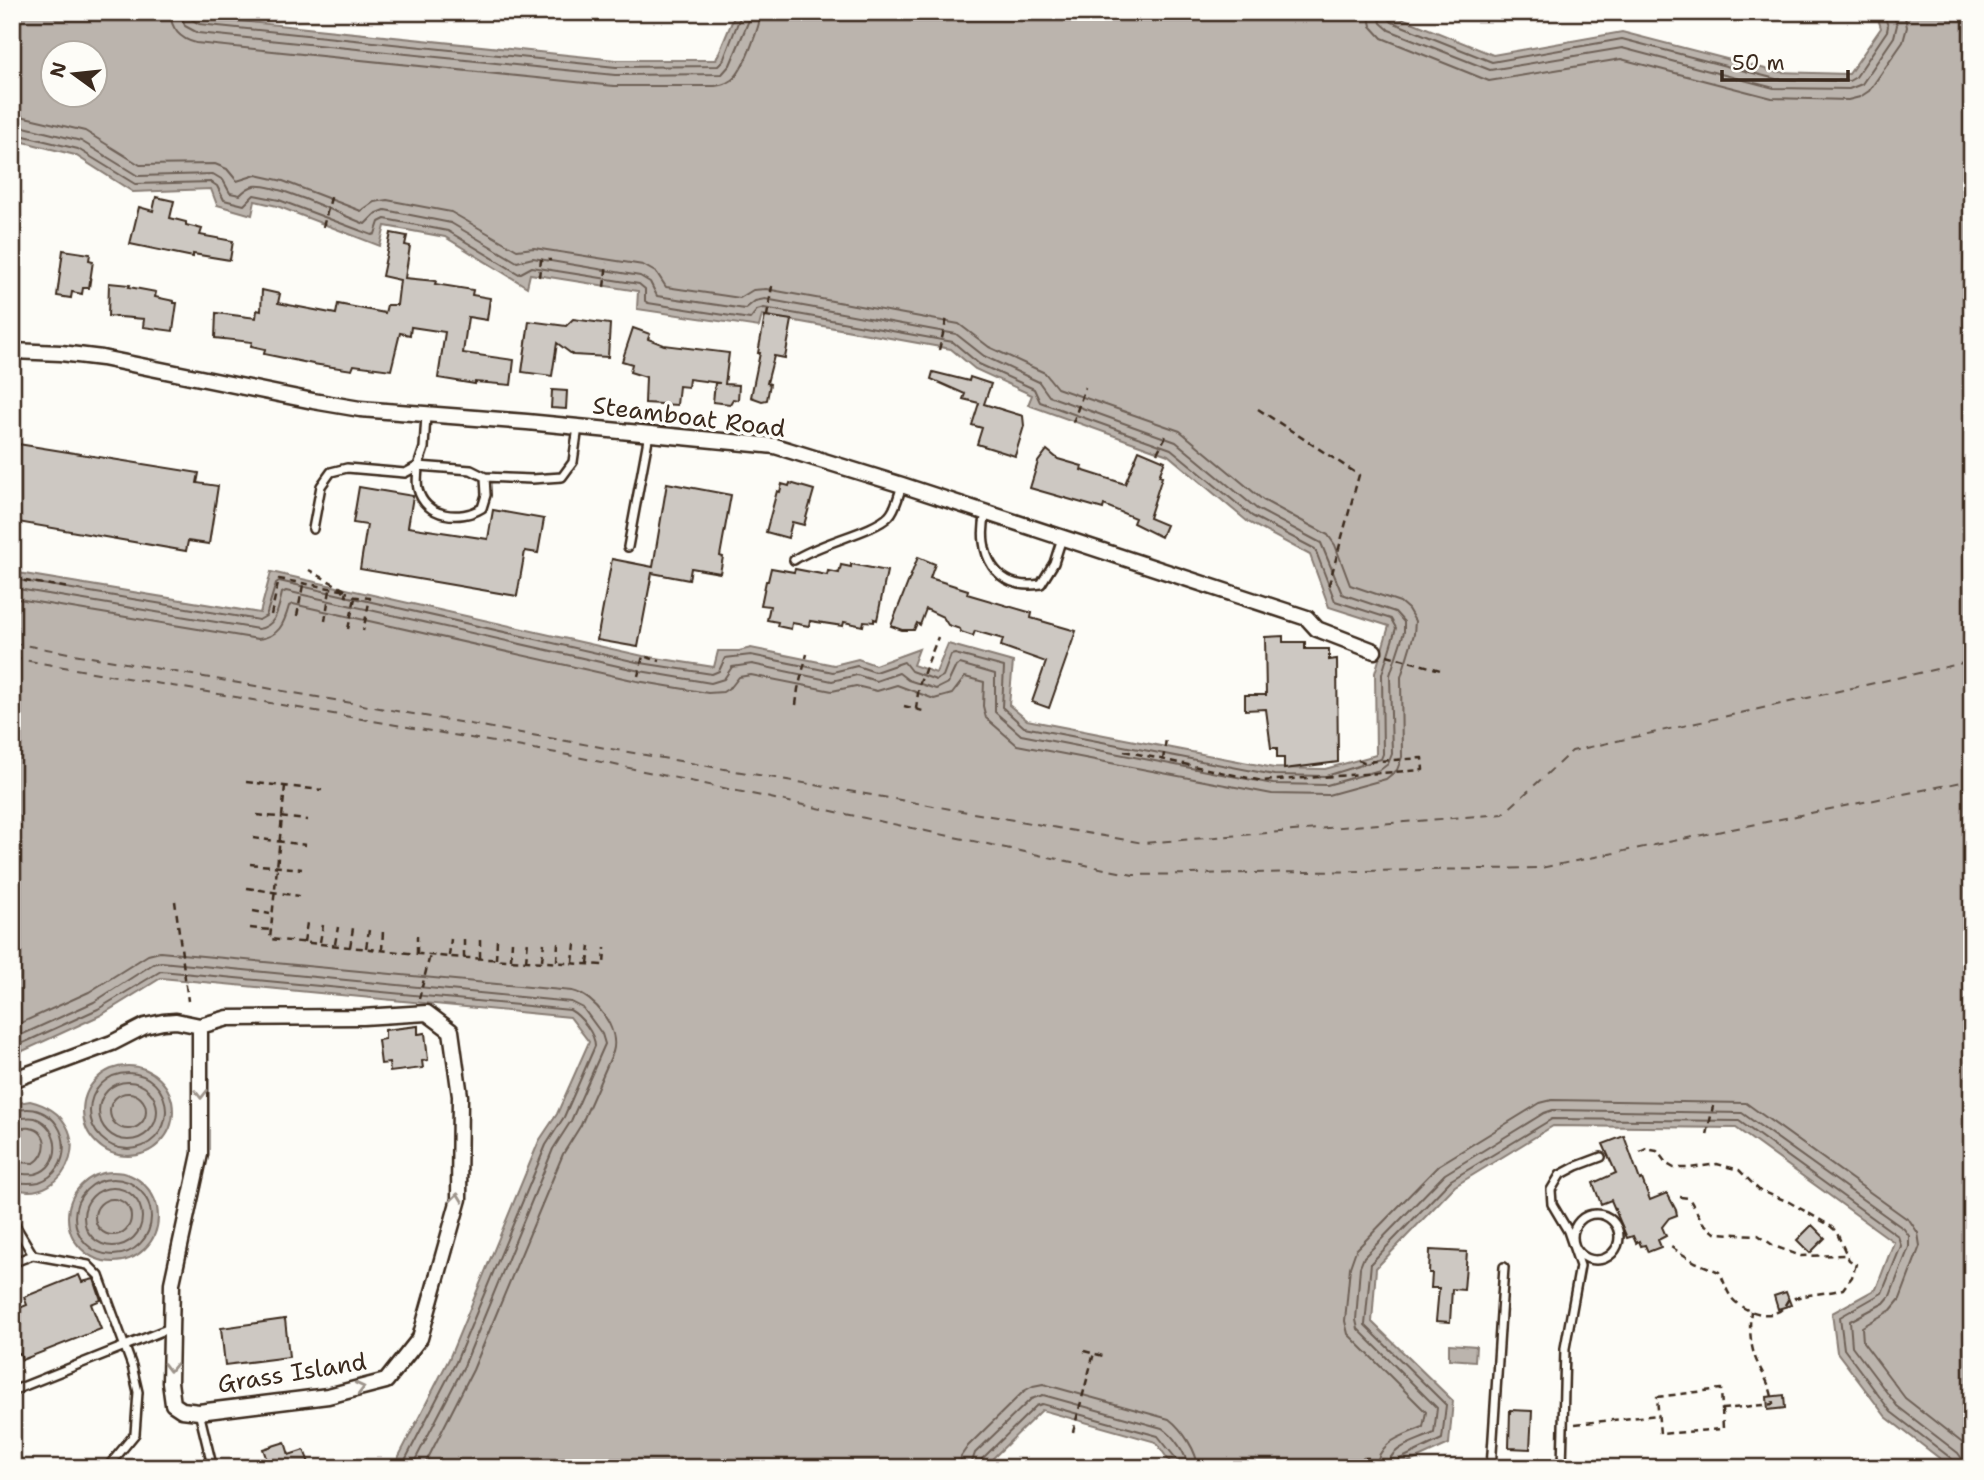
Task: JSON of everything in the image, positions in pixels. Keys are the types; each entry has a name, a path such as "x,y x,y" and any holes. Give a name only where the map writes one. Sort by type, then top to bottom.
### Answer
{"street":[{"name":"Steamboat Road","path":"12,351 102,358 360,409 775,446 1307,618 1317,629 1374,651"},
{"name":"Grass Island","path":"12,1080 112,1043 145,1026 176,1021 200,1026 228,1018 363,1017 427,1013 451,1031 460,1096 458,1199 420,1338 386,1381 328,1396 199,1412 181,1410 173,1404 170,1382 172,1283 200,1154 200,1026"}],"lane":[{"path":"426,415 417,488 425,504 436,511 456,517 474,513 482,508 486,495 485,477"},
{"path":"313,529 321,486 331,472 347,468 405,473 418,466 471,470 485,477 562,477 573,461 578,427"},
{"path":"628,547 649,433"},
{"path":"794,560 817,547 866,529 889,516 902,485"},
{"path":"986,513 981,532 991,564 1008,582 1026,587 1041,584 1054,563 1062,538"},
{"path":"1562,1468 1565,1348 1580,1266 1568,1231 1552,1204 1551,1190 1560,1175 1601,1157"},
{"path":"1601,1214 1615,1223 1618,1231 1618,1245 1609,1257 1602,1260 1581,1256 1573,1243 1574,1227 1586,1216 1601,1214"},
{"path":"12,1220 33,1255"},
{"path":"12,1263 33,1255 88,1265 99,1276 132,1366 138,1392 135,1434 107,1468"},
{"path":"1491,1468 1504,1267"},
{"path":"12,1391 171,1328"},
{"path":"199,1412 215,1468"}],"path":[{"path":"323,227 332,194"},
{"path":"539,277 541,260 551,260"},
{"path":"604,287 607,263"},
{"path":"767,316 772,286"},
{"path":"939,350 947,318"},
{"path":"1073,423 1085,387"},
{"path":"1258,410 1359,475 1328,588"},
{"path":"1157,453 1168,432"},
{"path":"309,570 347,591"},
{"path":"12,579 70,588"},
{"path":"271,615 279,579 347,591"},
{"path":"297,616 303,583"},
{"path":"325,621 331,589"},
{"path":"347,591 346,596 370,598 363,631"},
{"path":"348,629 355,598"},
{"path":"916,709 919,685 938,637"},
{"path":"1374,651 1444,671"},
{"path":"796,705 807,654"},
{"path":"639,676 643,656 660,661"},
{"path":"904,706 923,710"},
{"path":"1163,760 1166,740"},
{"path":"1124,751 1262,781 1423,770 1422,758 1364,762 1358,760"},
{"path":"246,782 322,790"},
{"path":"285,786 284,818 270,939 449,957 604,965 605,948"},
{"path":"257,815 308,820"},
{"path":"253,838 306,845"},
{"path":"250,863 302,869"},
{"path":"247,887 299,896"},
{"path":"175,901 188,1002"},
{"path":"253,912 272,914"},
{"path":"304,942 307,923"},
{"path":"320,944 323,925"},
{"path":"335,945 338,927"},
{"path":"250,928 271,930"},
{"path":"351,947 353,928"},
{"path":"366,948 369,930"},
{"path":"382,951 383,930"},
{"path":"417,936 417,954"},
{"path":"464,938 464,958"},
{"path":"449,957 451,939"},
{"path":"480,940 480,958"},
{"path":"496,959 497,940"},
{"path":"526,961 528,940"},
{"path":"511,960 512,941"},
{"path":"542,962 544,943"},
{"path":"557,962 558,943"},
{"path":"573,963 575,944"},
{"path":"587,964 590,946"},
{"path":"418,1001 430,955"},
{"path":"1707,1135 1713,1105"},
{"path":"1640,1152 1646,1149 1657,1151 1667,1164 1674,1168 1717,1164 1738,1170 1759,1190 1789,1202 1829,1225 1836,1231 1849,1260 1856,1264 1843,1289 1788,1300 1781,1310 1773,1314 1751,1311 1731,1298 1718,1272 1671,1247"},
{"path":"1680,1198 1689,1198 1699,1217 1715,1233 1758,1235 1774,1246 1801,1256 1848,1255"},
{"path":"1722,1409 1773,1404 1770,1388 1752,1347 1751,1311"},
{"path":"1084,1351 1103,1356"},
{"path":"1073,1432 1094,1353"},
{"path":"1721,1389 1722,1409 1723,1429 1660,1434 1657,1397 1721,1389"},
{"path":"1563,1424 1659,1415"},
{"path":"1362,1458 1371,1458 1371,1468"}],"water":[{"path":"12,12 190,12 200,17 616,60 716,60 736,12 1387,12 1493,55 1622,32 1777,72 1849,74 1881,28 1876,12 1972,12 1972,1465 1952,1468 1886,1417 1837,1352 1832,1313 1876,1289 1894,1242 1736,1128 1553,1126 1455,1186 1376,1268 1372,1322 1453,1401 1449,1444 1396,1468 1174,1468 1156,1442 1042,1410 983,1468 391,1468 449,1359 539,1141 557,1114 589,1042 570,1017 161,978 101,1015 12,1056 12,572 260,613 271,572 643,656 714,667 718,651 751,648 834,665 858,659 875,665 919,649 913,665 936,673 948,644 1013,662 1009,705 1027,720 1274,768 1325,769 1376,755 1375,673 1389,626 1329,607 1310,555 1248,522 1168,455 1028,405 1032,395 975,369 951,349 762,315 759,327 637,309 638,291 530,274 527,287 445,237 385,226 380,246 277,206 255,201 252,215 217,205 211,189 133,192 75,155 12,139"},
{"path":"128,1066 145,1070 160,1079 169,1094 173,1111 169,1128 160,1143 145,1152 128,1156 111,1152 96,1143 87,1128 83,1111 87,1094 96,1079 111,1070"},
{"path":"30,1101 53,1111 66,1125 71,1142 70,1159 62,1174 49,1185 32,1191 12,1188 12,1104"},
{"path":"113,1172 130,1176 145,1185 154,1200 158,1217 154,1234 145,1249 130,1258 113,1262 96,1258 81,1249 72,1234 68,1217 72,1200 81,1185 96,1176"},
{"path":"1449,1344 1476,1346 1475,1361 1449,1359"}],"building":[{"path":"156,197 174,201 170,218 202,229 200,235 233,241 230,260 193,254 193,257 130,244 139,207 153,211"},
{"path":"391,233 407,236 405,245 410,246 405,278 436,281 435,284 473,290 472,295 490,298 487,320 468,317 463,353 514,360 511,385 475,384 438,378 445,332 411,327 410,335 400,333 391,370 354,365 352,370 313,364 264,354 265,349 251,346 252,342 215,338 216,313 256,318 257,310 261,311 262,290 280,294 278,303 336,314 338,304 385,313 387,305 397,305 400,280 382,276"},
{"path":"63,250 90,254 89,260 93,261 89,288 83,288 82,294 72,292 71,298 57,296"},
{"path":"109,283 156,292 155,297 177,303 173,331 143,327 144,319 108,316"},
{"path":"765,316 792,320 785,358 774,356 767,383 770,384 767,400 762,401 751,397"},
{"path":"573,319 610,324 608,357 573,355 557,343 552,376 522,372 529,321 566,326"},
{"path":"633,328 650,334 648,339 664,345 729,353 725,384 739,385 738,400 733,399 730,404 713,402 715,383 720,383 689,379 688,387 679,386 677,405 645,403 646,377 630,372 632,364 622,361"},
{"path":"933,372 969,381 970,377 991,384 984,404 1023,416 1024,426 1015,456 977,444 982,428 972,425 979,403 963,399 965,394 931,379"},
{"path":"552,390 567,391 566,409 551,408"},
{"path":"12,443 199,473 197,483 218,486 209,544 188,541 186,551 12,521"},
{"path":"1047,450 1058,459 1082,466 1081,470 1125,484 1139,450 1165,461 1149,518 1166,525 1161,537 1133,523 1135,518 1104,505 1103,509 1030,488 1038,462"},
{"path":"667,483 731,495 720,556 723,557 720,573 691,568 689,580 652,573 638,647 597,640 612,559 653,567"},
{"path":"790,483 814,490 804,525 792,522 788,538 766,532 777,491 780,492 782,484 789,486"},
{"path":"359,487 413,496 408,527 488,539 493,510 544,519 538,553 525,551 517,596 360,569 367,525 353,523"},
{"path":"918,557 935,564 930,578 968,590 967,594 1032,613 1031,618 1076,631 1049,708 1032,702 1046,662 1001,646 1003,639 975,631 973,636 961,632 960,629 948,625 943,617 926,609 920,625 917,623 914,630 891,626"},
{"path":"851,564 887,571 877,620 874,619 874,622 864,621 863,626 844,622 843,626 810,621 809,626 792,623 791,629 777,626 778,622 767,620 770,606 761,605 771,568 827,575 828,571 839,573 841,565 851,567"},
{"path":"1283,636 1283,642 1305,642 1305,649 1329,649 1329,660 1337,659 1338,762 1284,769 1284,758 1277,758 1277,748 1271,748 1266,709 1245,710 1245,695 1266,695 1265,637"},
{"path":"418,1026 418,1034 425,1033 428,1060 422,1061 423,1068 390,1072 389,1063 381,1064 378,1040 385,1039 385,1030"},
{"path":"1624,1136 1650,1200 1667,1193 1676,1210 1677,1215 1669,1218 1662,1227 1666,1236 1658,1240 1661,1247 1648,1252 1645,1245 1641,1246 1639,1241 1636,1243 1633,1236 1627,1238 1611,1200 1601,1204 1593,1183 1616,1173 1603,1144"},
{"path":"1812,1225 1825,1238 1810,1253 1797,1240"},
{"path":"1430,1250 1467,1252 1464,1290 1452,1289 1450,1322 1436,1321 1439,1288 1431,1288"},
{"path":"79,1275 82,1282 94,1279 101,1300 91,1304 101,1329 22,1360 20,1353 12,1356 12,1311 27,1305 24,1297"},
{"path":"1786,1292 1791,1305 1778,1309 1774,1296"},
{"path":"285,1319 289,1357 225,1365 221,1328"},
{"path":"1784,1395 1785,1408 1768,1410 1767,1397"},
{"path":"1510,1410 1532,1411 1530,1449 1509,1448"},
{"path":"285,1442 289,1455 304,1450 311,1468 259,1468 268,1463 263,1449"}],"ferry route":[{"path":"12,643 1143,843 1503,814 1572,751 1972,661"},
{"path":"12,658 568,755 1133,875 1541,868 1972,780"}]}
